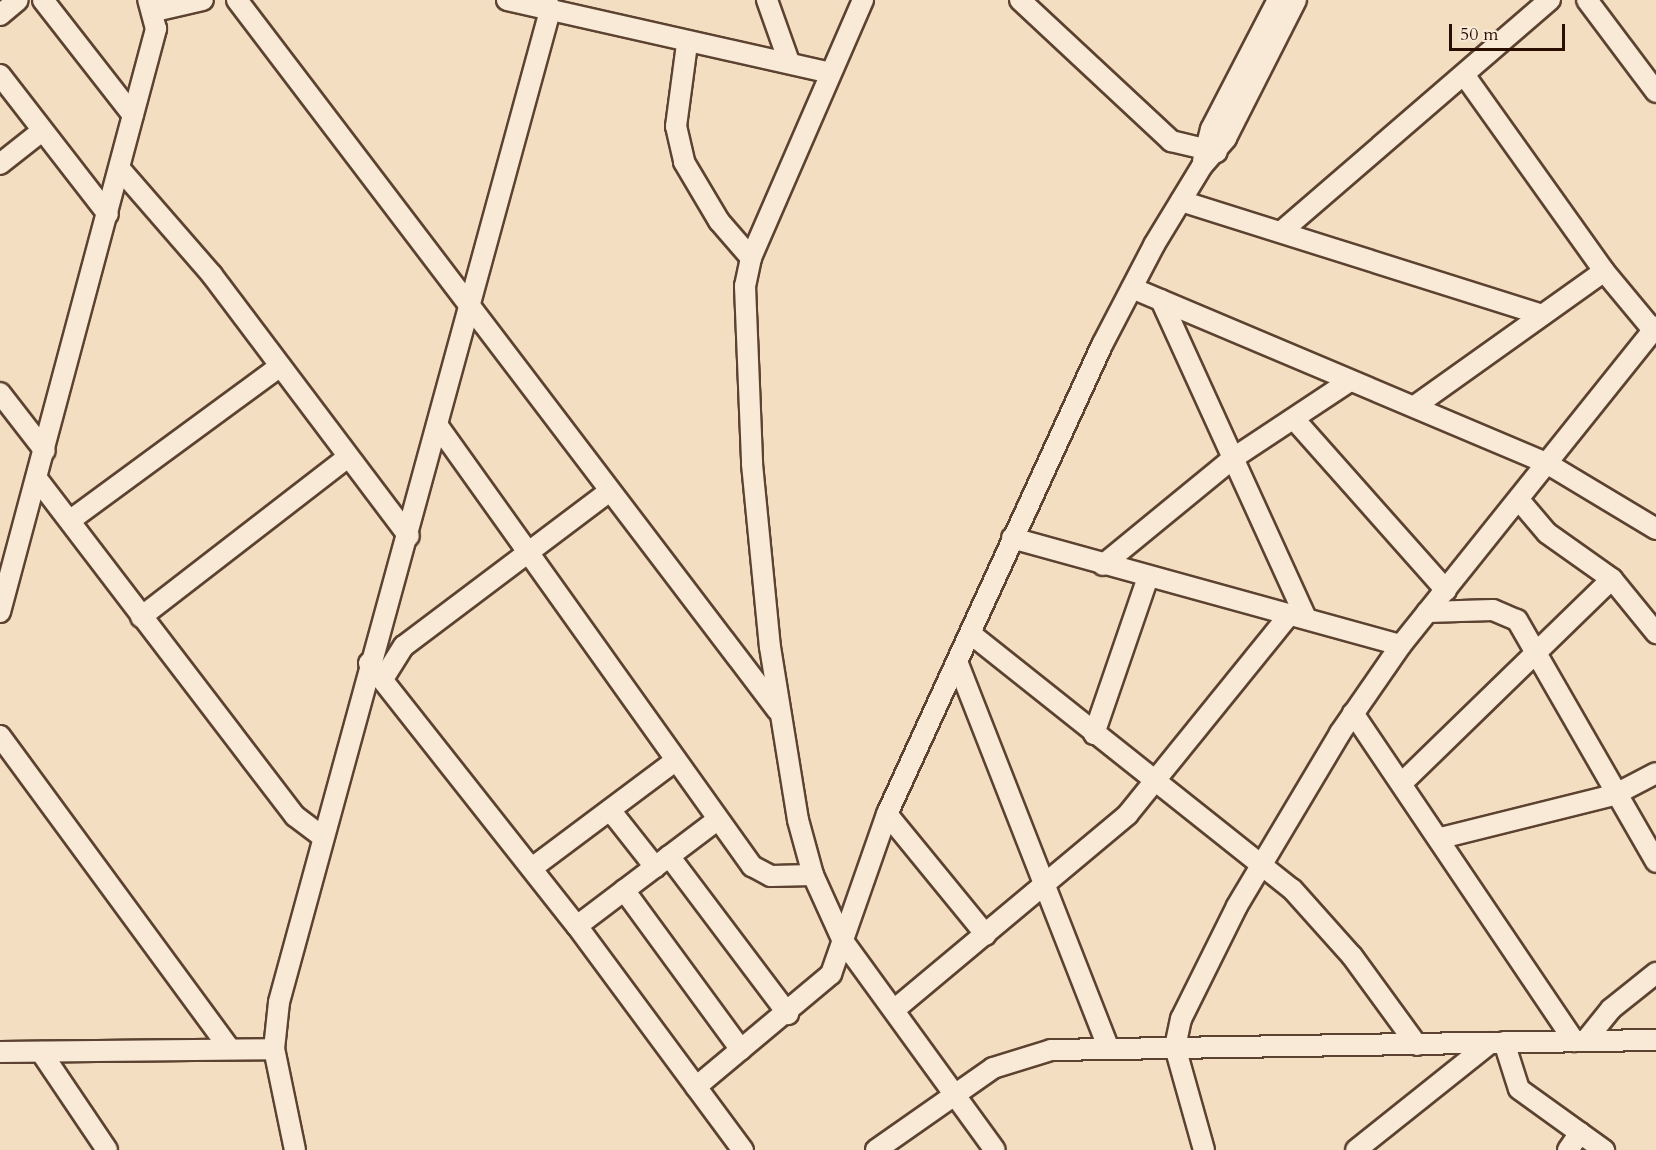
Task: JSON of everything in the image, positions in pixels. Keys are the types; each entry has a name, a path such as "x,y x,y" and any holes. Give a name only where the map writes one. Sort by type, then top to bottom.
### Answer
{"street":[{"path":"0,15 18,0"},
{"path":"43,0 134,116"},
{"path":"0,612 38,480 156,29 152,5 202,0"},
{"path":"237,0 608,492 780,713"},
{"path":"507,0 549,5 687,44 788,59 830,73"},
{"path":"767,0 788,59"},
{"path":"863,0 751,258 745,286 752,464 780,713 813,875 843,941 955,1091 995,1150"},
{"path":"1020,0 1171,141 1208,156"},
{"path":"1208,156 1278,0"},
{"path":"696,1087 826,982 843,941 887,813 958,664 1012,538 1132,288 1296,0"},
{"path":"1282,231 1465,76 1550,0"},
{"path":"1587,0 1656,92"},
{"path":"294,1150 274,1048 279,1002 369,663 409,536 471,309 549,5"},
{"path":"687,44 676,126 684,162 719,221 751,258"},
{"path":"0,75 108,214"},
{"path":"1204,1150 1175,1047 1186,1009 1262,864 1353,713 1401,645 1655,328 1604,271 1465,76"},
{"path":"0,164 42,131"},
{"path":"120,170 205,267 347,458 409,536"},
{"path":"1181,201 1282,231 1542,315"},
{"path":"1415,406 1604,271"},
{"path":"1132,288 1548,464 1656,529"},
{"path":"1161,300 1298,615"},
{"path":"72,519 279,367"},
{"path":"1103,565 1232,459 1350,381"},
{"path":"0,393 45,451"},
{"path":"1294,419 1446,590"},
{"path":"438,426 717,820 761,873 813,875"},
{"path":"141,617 347,458"},
{"path":"38,480 72,519 141,617 295,816 322,836"},
{"path":"383,679 404,646 608,492"},
{"path":"1519,500 1547,533 1612,579 1656,633"},
{"path":"1012,538 1103,565 1298,615 1401,645"},
{"path":"1094,734 1148,577"},
{"path":"1402,783 1532,652 1612,579"},
{"path":"1427,612 1507,614 1517,620 1532,652 1614,795 1656,862"},
{"path":"894,1010 1047,886 1128,814 1298,615"},
{"path":"971,634 1094,734 1262,864 1352,956 1418,1046"},
{"path":"369,663 532,867 743,1150"},
{"path":"958,664 1108,1046"},
{"path":"1353,713 1580,1041"},
{"path":"0,736 229,1048"},
{"path":"532,867 675,761"},
{"path":"1441,837 1614,795 1656,773"},
{"path":"610,810 662,862 788,1014"},
{"path":"887,813 986,935"},
{"path":"577,926 717,820"},
{"path":"624,890 741,1050"},
{"path":"1580,1041 1611,1009 1656,973"},
{"path":"876,1150 955,1091 1023,1056 1108,1046 1418,1046 1656,1040"},
{"path":"1497,1043 1519,1089 1604,1150"},
{"path":"1356,1150 1497,1043"},
{"path":"0,1052 274,1048"},
{"path":"41,1052 107,1150"},
{"path":"1568,1150 1580,1133"}]}
